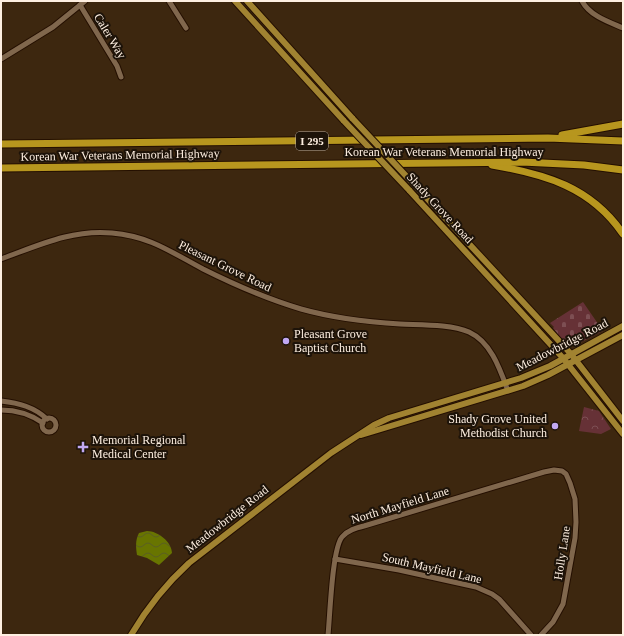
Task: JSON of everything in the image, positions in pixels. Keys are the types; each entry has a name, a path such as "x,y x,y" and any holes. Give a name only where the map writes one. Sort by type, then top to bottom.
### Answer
{"highway":[{"path":"542,138 623,124"},
{"name":"Korean War Veterans Memorial Highway","path":"1,144 542,138 623,141"},
{"path":"476,162 526,171 580,192 607,214 623,234"},
{"name":"Korean War Veterans Memorial Highway","path":"1,168 540,162 584,165 623,170"}],"main road":[{"name":"Shady Grove Road","path":"235,1 563,358 623,434"},
{"name":"Shady Grove Road","path":"247,1 353,119 571,354 623,421"},
{"path":"290,62 297,56"},
{"name":"Meadowbridge Road","path":"131,635 154,601 171,580 189,562 352,438 389,418 505,384 537,372 623,326"},
{"name":"Meadowbridge Road","path":"352,438 534,382 569,365 623,335"}],"street":[{"path":"1,59 53,27 85,1"},
{"path":"169,1 186,28"},
{"path":"582,1 586,7 598,16 623,28"},
{"name":"Caler Way","path":"80,5 117,66 121,77"},
{"name":"Pleasant Grove Road","path":"1,259 47,242 76,234 97,232 133,236 165,248 230,282 277,301 302,309 347,318 384,323 456,328 469,332 480,339 489,349 508,391"},
{"path":"1,401 25,406 38,411 47,419 52,419 56,426 54,430 50,432 43,428 43,423"},
{"path":"1,410 19,412 32,416 43,423"},
{"path":"43,423 47,419"},
{"name":"North Mayfield Lane","path":"328,635 335,559 339,542 343,535 349,531 544,472 554,470 562,471"},
{"name":"Holly Lane","path":"541,635 553,622 563,604 575,538 575,499 566,474 562,471"},
{"name":"South Mayfield Lane","path":"335,559 399,570 481,589 492,594 502,602 530,635"}],"green space":[{"path":"583,302 603,331 576,345 566,343 550,323"},
{"path":"584,407 599,411 611,429 601,434 579,431"}],"water":[{"path":"147,531 160,535 170,545 172,553 159,565 147,558 137,555 136,544 139,533"}],"place":[{"name":"Pleasant Grove Baptist Church","path":"286,341"},
{"name":"Shady Grove United Methodist Church","path":"555,426"},
{"name":"Memorial Regional Medical Center","path":"83,447"}]}
